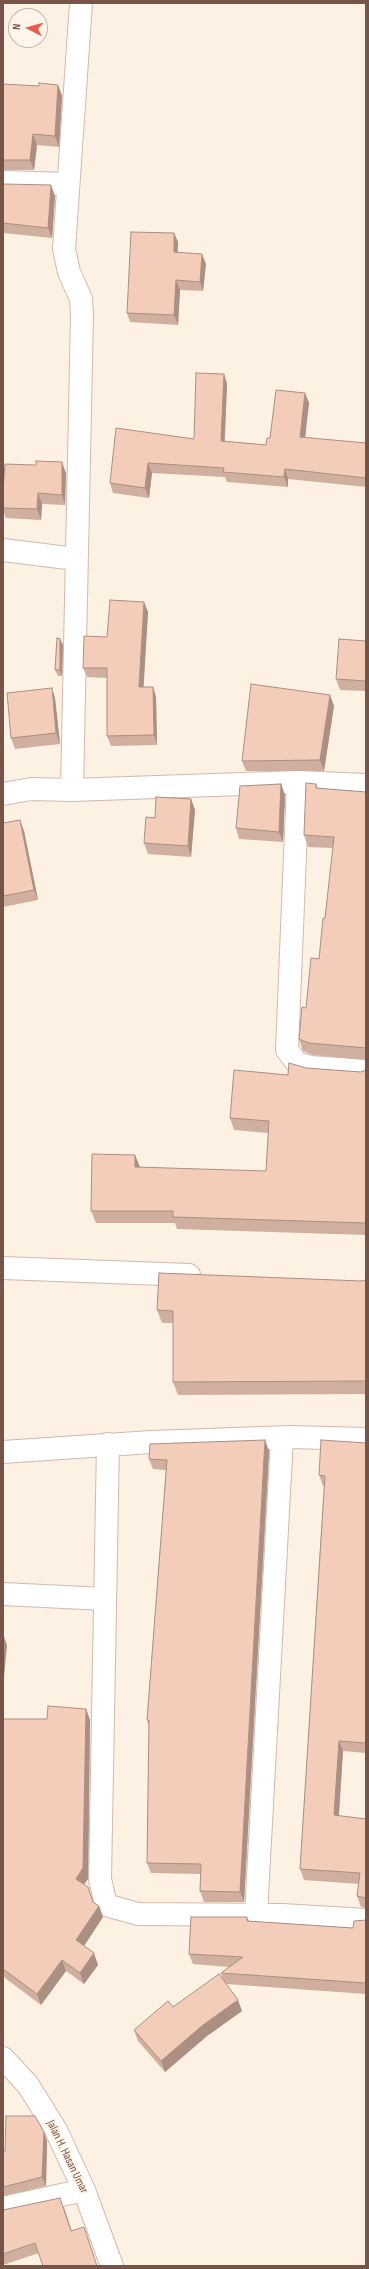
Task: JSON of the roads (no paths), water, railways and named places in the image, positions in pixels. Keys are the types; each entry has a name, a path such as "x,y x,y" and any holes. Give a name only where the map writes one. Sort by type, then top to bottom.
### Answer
{"street":[{"path":"72,790 82,314 81,299 69,272 64,249 67,184 81,3"},
{"path":"3,182 67,184"},
{"path":"3,550 76,559"},
{"path":"298,782 287,1050 297,1063 311,1067 366,1071"},
{"path":"3,794 31,789 72,790 298,782 366,785"},
{"path":"3,1268 208,1276"},
{"path":"256,1914 282,1438"},
{"path":"3,1452 108,1444 282,1438 366,1439"},
{"path":"108,1444 100,1879 106,1905 138,1914 256,1914 366,1920"},
{"path":"3,1594 105,1599"},
{"name":"Jalan H. Hasan Umar","path":"3,2058 28,2085 56,2130 84,2190 112,2266"},
{"path":"3,2208 84,2190"}]}
